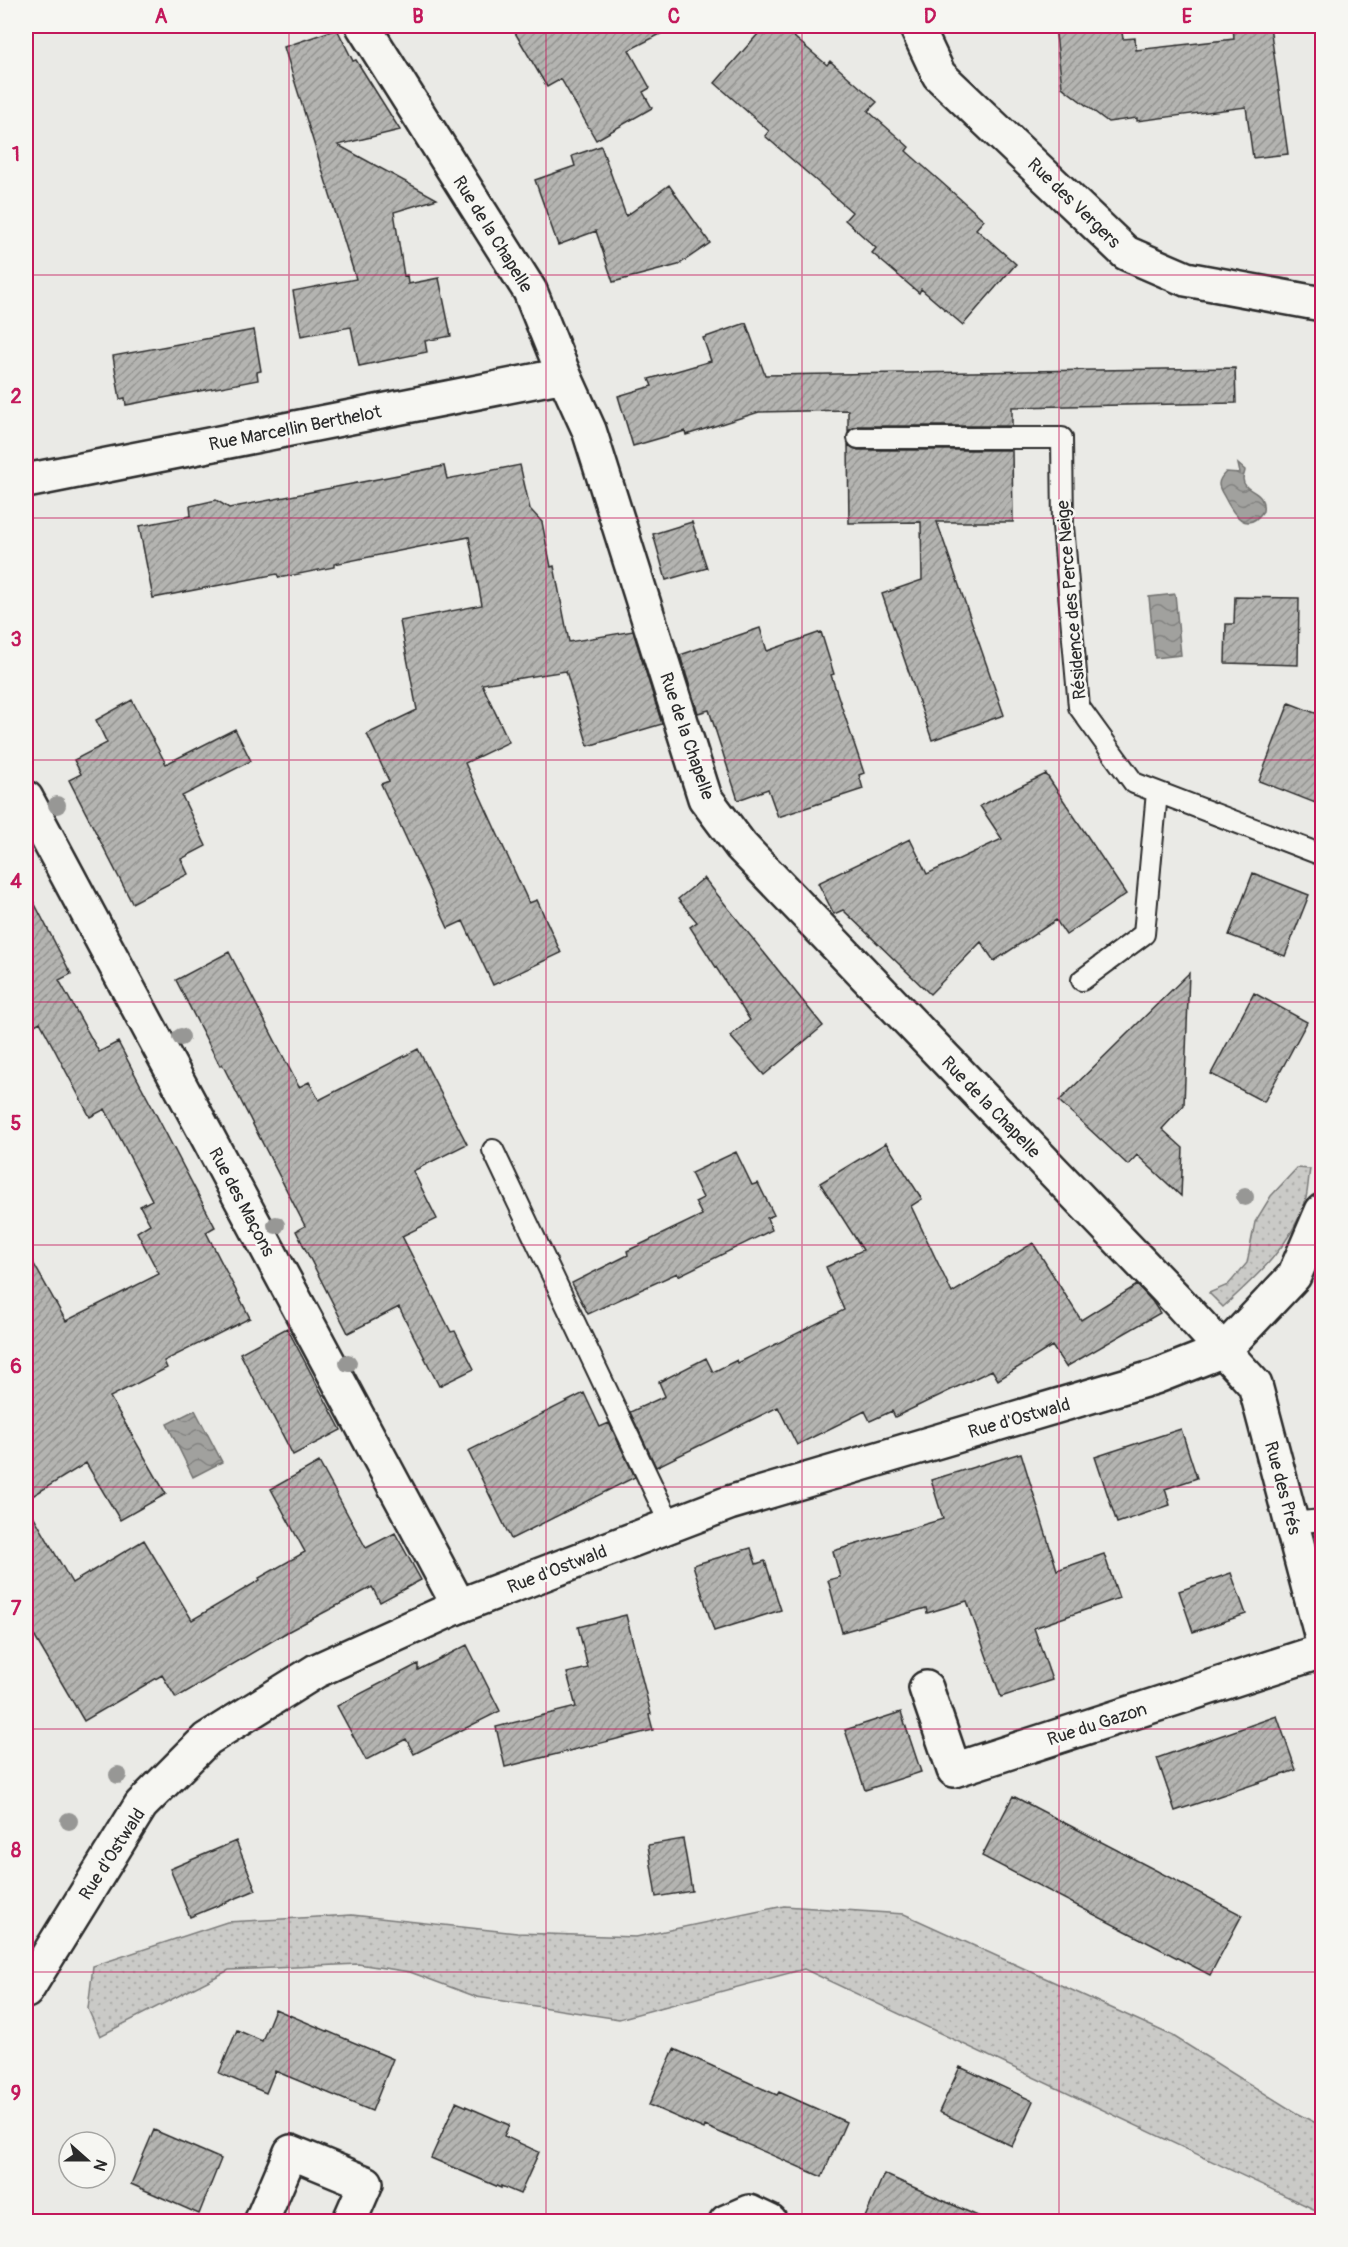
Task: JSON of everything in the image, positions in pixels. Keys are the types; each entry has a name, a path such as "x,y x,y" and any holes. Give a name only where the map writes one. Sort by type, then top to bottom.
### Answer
{"street":[{"name":"Rue de la Chapelle","path":"363,26 530,291 589,430 705,798 741,846 1224,1350"},
{"name":"Rue des Vergers","path":"916,26 939,75 1126,253 1186,279 1323,304"},
{"name":"Rue Marcellin Berthelot","path":"26,482 564,375"},
{"name":"Rue des Maçons","path":"26,798 459,1606"},
{"path":"1224,1350 1294,1276 1323,1211"},
{"name":"Rue des Prés","path":"1224,1350 1255,1385 1307,1522 1323,1638"},
{"name":"Rue d'Ostwald","path":"26,1991 141,1805 207,1739 316,1671 459,1606 729,1503 1155,1377 1224,1350"},
{"name":"Rue du Gazon","path":"926,1688 954,1770 1323,1650"},
{"path":"261,2222 291,2152 366,2183 349,2222"},
{"path":"726,2222 748,2212 770,2222"}],"lane":[{"name":"Résidence des Perce Neige","path":"858,438 1062,438 1063,526 1079,707 1134,783 1323,855"},
{"path":"1082,980 1144,934 1157,792"},
{"path":"493,1150 671,1526"}],"shaded area":[{"path":"1297,1168 1310,1169 1307,1194 1299,1218 1282,1247 1271,1260 1223,1307 1209,1293 1228,1285 1247,1263 1255,1222 1271,1196"},
{"path":"784,1906 904,1914 1173,2036 1296,2113 1322,2126 1322,2213 804,1969 619,2019 477,1997 410,1972 358,1964 229,1970 100,2036 88,2009 93,1966 227,1922 352,1915 517,1933 636,1937"}],"water":[{"path":"1238,464 1245,470 1244,484 1258,495 1263,504 1263,511 1257,518 1246,522 1236,515 1219,486 1220,479 1226,472 1240,473"},
{"path":"1175,594 1181,655 1155,658 1149,597"},
{"path":"195,1410 222,1462 193,1477 167,1424"}],"building":[{"path":"511,26 676,26 629,50 650,88 643,92 652,108 596,140 561,79 547,87"},
{"path":"765,26 781,26 827,65 830,61 877,102 868,111 909,147 906,151 984,220 976,229 1016,264 963,325 921,289 919,293 872,253 876,248 845,220 852,212 765,136 769,131 715,83"},
{"path":"1055,26 1121,26 1123,39 1135,38 1136,50 1234,39 1233,26 1270,26 1288,154 1253,158 1246,107 1137,121 1137,118 1108,122 1062,87"},
{"path":"337,29 353,61 356,60 400,130 338,145 437,199 394,212 404,276 407,275 408,284 439,278 451,336 425,341 427,352 359,366 351,327 301,336 293,291 356,279 284,47"},
{"path":"601,146 626,216 669,185 710,243 678,265 613,282 596,231 558,245 535,180 575,166 572,156"},
{"path":"746,323 765,375 1235,368 1236,403 1012,407 1012,426 858,426 848,431 848,410 759,412 686,435 685,431 633,446 618,396 652,386 649,379 711,361 703,338"},
{"path":"254,330 261,371 257,372 258,380 126,405 125,398 120,399 113,356"},
{"path":"848,445 858,450 1012,450 1013,522 937,522 1004,715 932,740 882,594 922,580 921,522 849,523"},
{"path":"520,465 530,509 542,522 551,567 554,566 569,642 633,631 662,724 588,746 566,671 482,684 509,742 465,763 529,903 537,900 561,953 493,985 463,921 448,928 381,784 389,781 367,734 417,710 400,621 482,605 469,537 334,564 334,567 279,578 277,574 153,598 139,526 191,516 190,506 216,500 229,508 444,466 447,479"},
{"path":"692,522 707,568 666,580 653,534"},
{"path":"1235,597 1299,598 1298,665 1225,663 1226,624 1234,624"},
{"path":"760,628 767,651 821,632 834,674 831,675 864,773 859,775 863,789 778,817 768,789 738,800 709,710 698,713 680,655"},
{"path":"132,700 166,764 235,729 251,761 182,796 206,846 181,859 188,874 132,903 69,780 81,774 74,760 107,743 96,720"},
{"path":"1289,703 1323,716 1323,806 1259,781"},
{"path":"1046,774 1126,894 1066,935 1056,920 994,961 981,942 930,994 843,910 834,914 818,883 910,839 927,874 1002,839 980,806"},
{"path":"1253,873 1309,895 1285,956 1229,935"},
{"path":"704,878 823,1026 764,1075 730,1036 750,1020 690,927 697,922 678,899"},
{"path":"26,887 71,974 59,980 99,1052 118,1042 215,1227 206,1232 250,1318 164,1361 167,1368 110,1397 166,1494 120,1520 86,1463 26,1500 26,1250 66,1321 159,1274 137,1232 150,1224 140,1206 152,1200 105,1109 90,1117 40,1022 26,1030"},
{"path":"229,952 299,1087 309,1082 319,1100 418,1049 467,1144 413,1171 437,1219 402,1236 451,1332 455,1331 474,1369 439,1386 399,1307 348,1333 296,1231 305,1226 176,980"},
{"path":"1189,973 1184,1105 1162,1129 1183,1148 1181,1196 1137,1155 1128,1165 1059,1101"},
{"path":"1254,993 1307,1022 1264,1102 1211,1074"},
{"path":"886,1143 922,1199 911,1206 952,1293 1033,1243 1081,1320 1137,1285 1160,1313 1066,1367 1052,1346 998,1380 992,1370 895,1417 892,1411 870,1421 865,1411 797,1445 778,1407 656,1467 630,1412 665,1396 659,1382 706,1358 713,1372 737,1360 738,1363 844,1310 826,1267 863,1250 820,1183"},
{"path":"736,1152 752,1185 758,1183 774,1215 767,1218 772,1230 678,1276 677,1273 588,1314 572,1283 628,1255 627,1251 702,1215 695,1202 703,1198 691,1173"},
{"path":"287,1328 341,1430 293,1455 240,1353"},
{"path":"584,1393 600,1427 609,1423 635,1477 511,1539 468,1451"},
{"path":"1181,1429 1197,1478 1165,1489 1170,1505 1117,1523 1095,1457"},
{"path":"1021,1453 1057,1570 1104,1554 1119,1598 1034,1628 1052,1680 1001,1697 967,1601 927,1613 926,1608 842,1632 828,1580 840,1577 833,1551 943,1519 931,1480"},
{"path":"319,1462 366,1548 395,1533 421,1580 380,1602 372,1587 289,1631 176,1698 162,1675 84,1721 26,1622 26,1503 72,1583 144,1540 192,1620 305,1552 271,1489"},
{"path":"751,1548 756,1564 765,1561 781,1610 714,1631 693,1565"},
{"path":"1231,1573 1246,1614 1193,1632 1179,1591"},
{"path":"626,1615 653,1730 505,1767 496,1727 576,1707 567,1673 588,1668 578,1627"},
{"path":"467,1645 500,1711 414,1754 406,1739 366,1760 337,1706 418,1664 418,1670"},
{"path":"901,1712 921,1772 865,1790 845,1730"},
{"path":"1277,1716 1296,1770 1175,1811 1157,1758"},
{"path":"1013,1796 1242,1915 1210,1975 982,1856"},
{"path":"683,1839 692,1891 656,1897 648,1845"},
{"path":"236,1841 256,1890 190,1917 170,1869"},
{"path":"275,2009 393,2059 372,2111 275,2071 266,2093 219,2073 237,2030 262,2041"},
{"path":"674,2049 777,2095 779,2092 846,2122 822,2177 705,2126 704,2129 649,2105"},
{"path":"960,2067 1033,2101 1012,2146 939,2112"},
{"path":"456,2102 509,2125 504,2136 539,2152 520,2194 431,2158"},
{"path":"154,2130 221,2159 199,2214 131,2184"},
{"path":"884,2174 991,2222 863,2222"}]}
